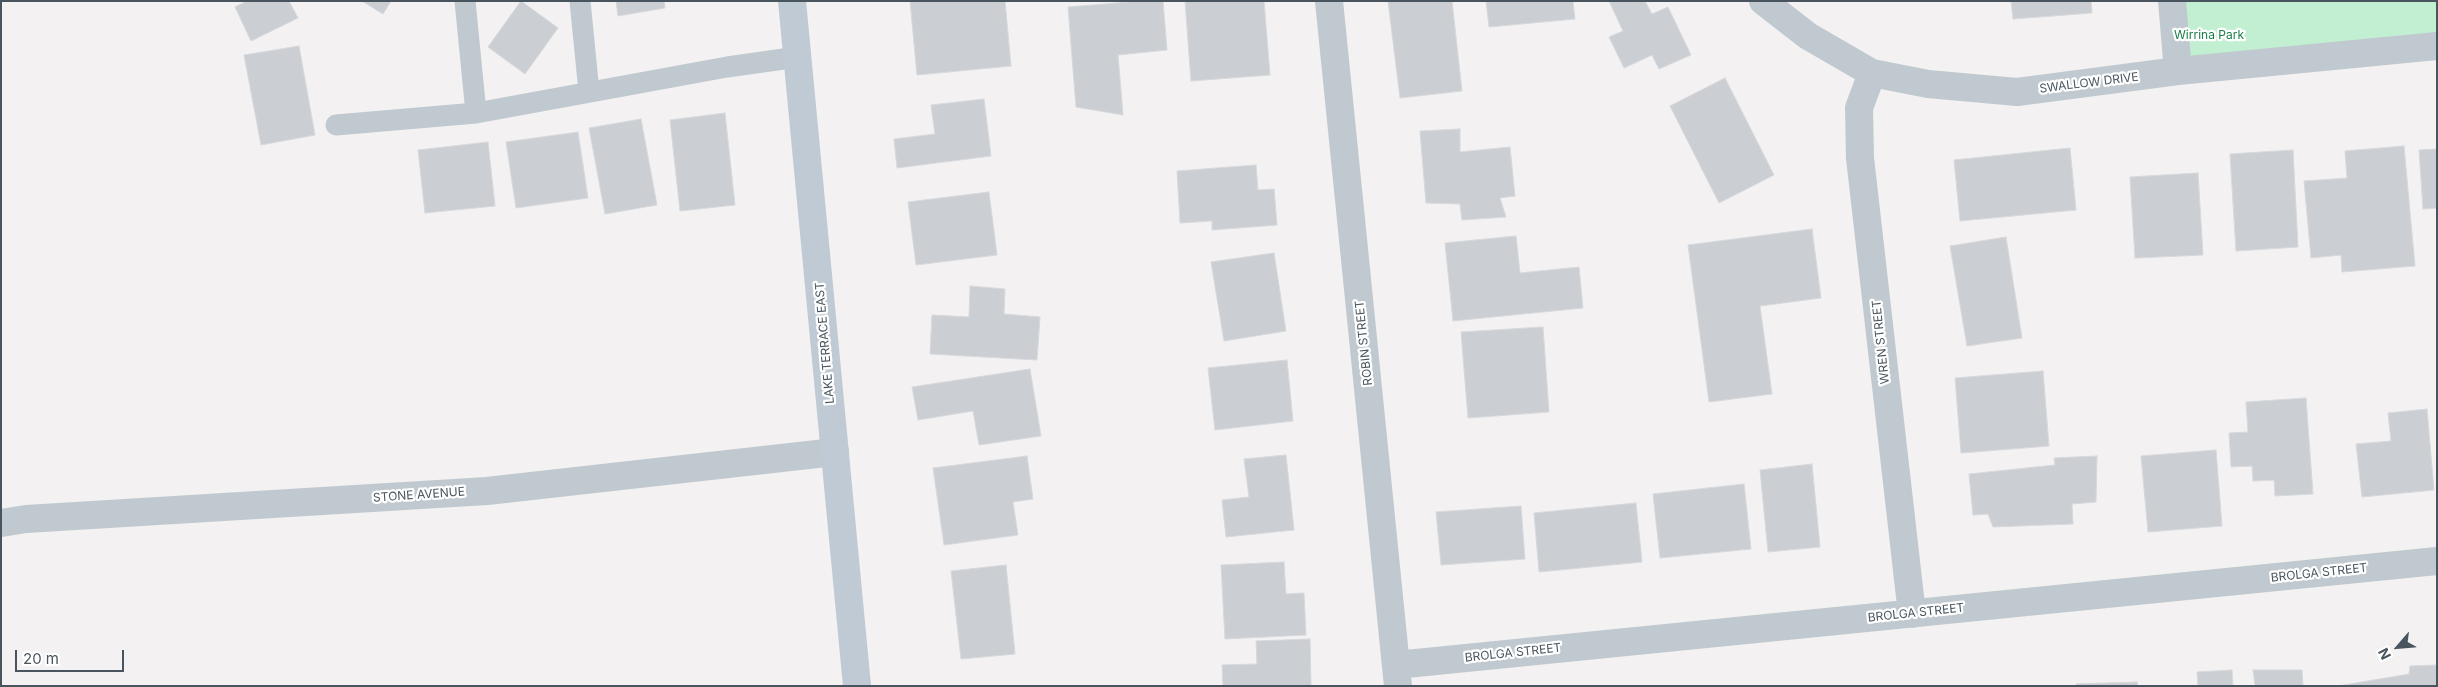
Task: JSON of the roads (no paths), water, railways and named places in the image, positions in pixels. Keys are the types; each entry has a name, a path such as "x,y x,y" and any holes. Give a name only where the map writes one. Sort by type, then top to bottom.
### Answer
{"street":[{"name":"LAKE TERRACE EAST","path":"792,1 856,686"},
{"name":"ROBIN STREET","path":"1329,1 1397,675"},
{"name":"SWALLOW DRIVE","path":"1763,1 1808,36 1872,72 1928,84 2017,92 2178,71 2437,46"},
{"path":"2172,1 2178,71"},
{"name":"WREN STREET","path":"1872,72 1860,108 1860,158 1912,614"},
{"name":"STONE AVENUE","path":"1,523 26,519 487,491 835,452"},
{"name":"BROLGA STREET","path":"1397,675 1912,614 2437,561"}],"lane":[{"path":"465,1 476,112"},
{"path":"580,1 589,92"},
{"path":"336,125 476,112 798,57"}],"park label":[{"name":"Wirrina Park","path":"2209,35"}]}
